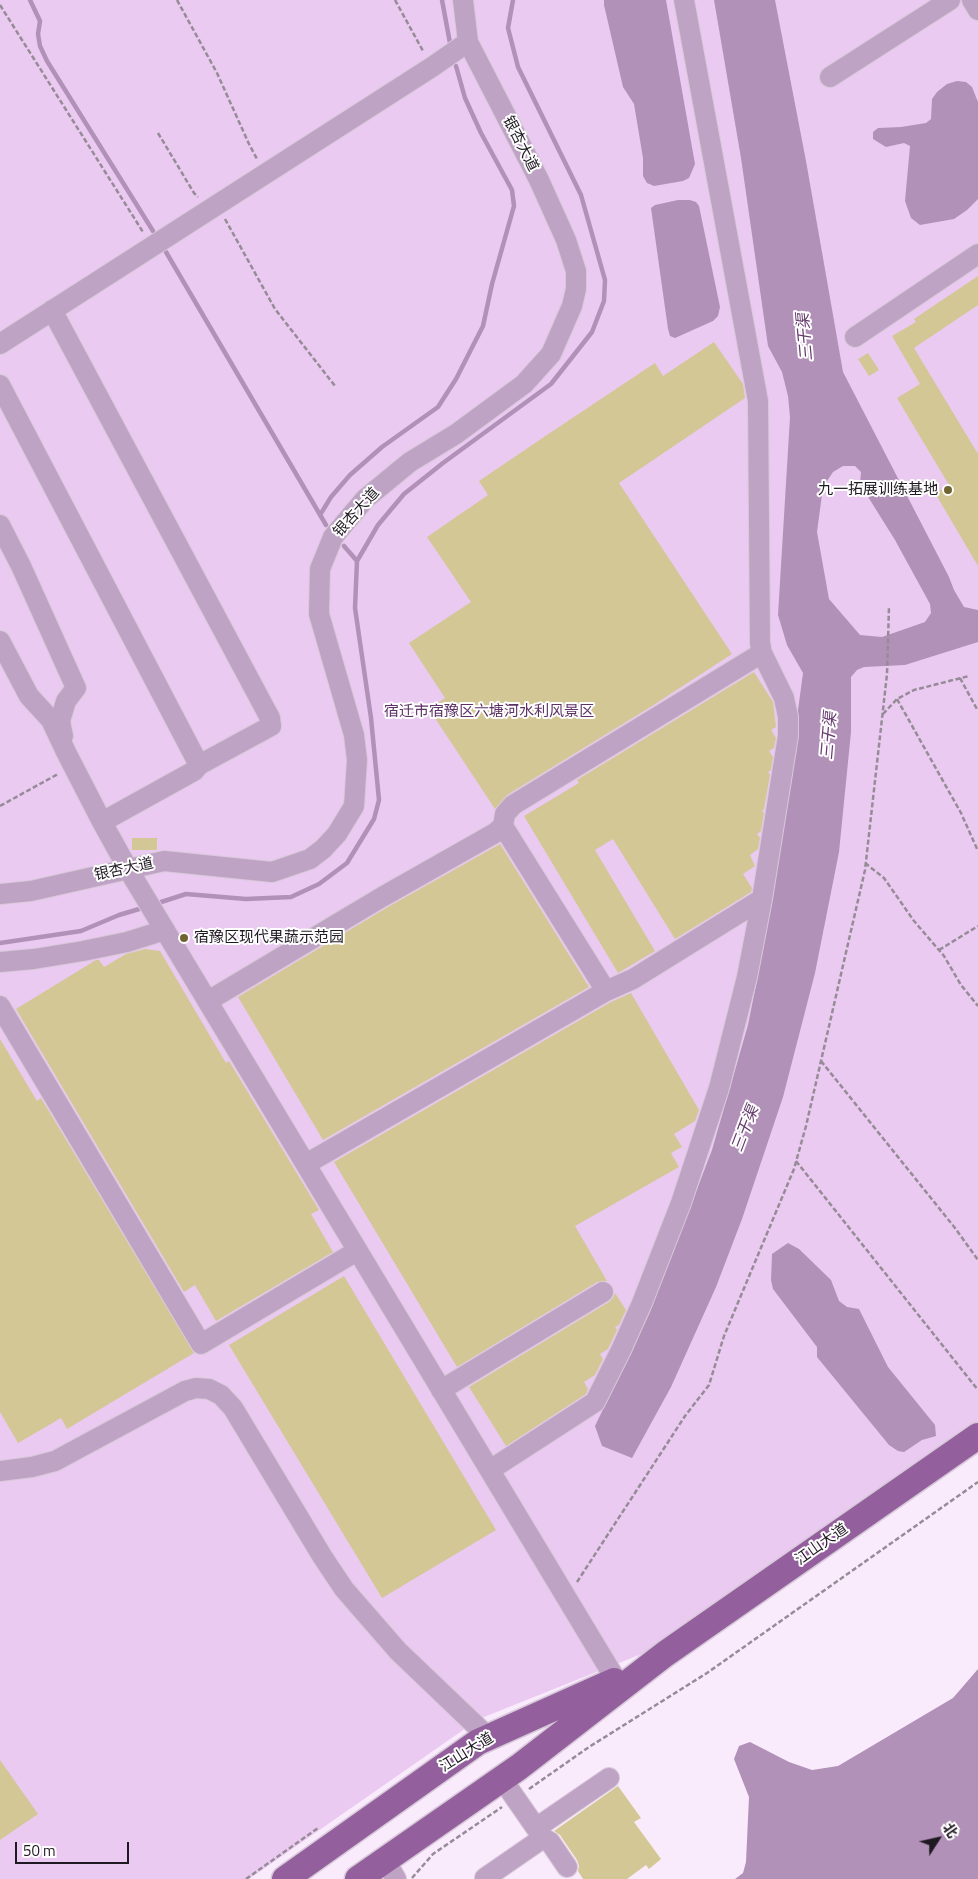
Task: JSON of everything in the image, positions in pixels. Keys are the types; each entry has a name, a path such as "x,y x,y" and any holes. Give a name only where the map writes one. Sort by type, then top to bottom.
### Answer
{"main road":[{"name":"江山大道","path":"358,1879 391,1870 508,1788 665,1654 978,1436"},
{"name":"江山大道","path":"285,1879 478,1742 616,1680 665,1654"}],"street":[{"name":"银杏大道","path":"0,894 31,891 130,872 164,861 272,872 310,859 338,834 354,806 357,760 354,735 319,614 320,569 333,537 365,499 410,462 456,434 524,384 551,354 572,306 576,289 576,271 566,240 468,42 463,0"},
{"path":"490,1470 595,1402 621,1350 645,1294 681,1203 719,1088 747,978 762,899 788,736 788,717 784,698 762,653 760,643 758,400 684,0"},
{"path":"830,77 950,0"},
{"path":"972,0 978,10"},
{"path":"0,344 468,42"},
{"path":"855,337 978,254"},
{"path":"52,310 270,718 272,726 199,765 194,771 102,822"},
{"path":"0,385 199,765"},
{"path":"0,525 21,566 76,688 66,701 60,721 69,758"},
{"path":"0,641 29,696 51,720 102,822 130,872 616,1680"},
{"path":"208,1001 382,897 495,833 503,826 505,814 514,805 762,653"},
{"path":"503,826 606,991"},
{"path":"306,1164 606,991 633,979 762,899"},
{"path":"0,962 83,952 127,942 161,923"},
{"path":"0,1006 201,1344 357,1251"},
{"path":"441,1390 603,1292"},
{"path":"0,1471 32,1467 55,1461 185,1391 196,1388 209,1389 221,1395 232,1408 322,1556 349,1595 398,1651 488,1738"},
{"path":"485,1878 609,1778"},
{"path":"508,1788 540,1833 550,1842 567,1866"}],"path":[{"path":"177,0 217,73 249,144 266,174"},
{"path":"395,0 432,67"},
{"path":"0,5 152,246"},
{"path":"158,133 194,193 214,207 244,251 275,309 291,332 335,386"},
{"path":"567,1598 685,1416 709,1385 724,1336 796,1161 821,1061 865,863 887,674 889,606"},
{"path":"882,716 896,700 914,690 968,676"},
{"path":"960,678 978,711"},
{"path":"896,700 961,813 978,851"},
{"path":"0,806 42,784 69,758"},
{"path":"865,863 884,878 914,921 939,950 961,985 978,1006"},
{"path":"939,950 978,926"},
{"path":"821,1061 978,1260"},
{"path":"796,1161 978,1390"},
{"path":"411,1879 433,1854 508,1788 589,1747 708,1674 978,1482"}],"green space":[{"name":"宿迁市宿豫区六塘河水利风景区","path":"0,0 978,0 978,1424 659,1647 479,1719 249,1879 0,1879"}],"water":[{"path":"604,0 666,0 695,164 689,178 683,181 654,186 647,183 643,176 643,158 634,104 623,87"},
{"name":"三干渠","path":"714,0 775,0 806,161 843,372 954,590 964,607 978,610 978,642 905,665 864,667 857,670 851,677 851,732 839,852 815,973 783,1097 742,1219 716,1287 671,1387 632,1458 602,1446 595,1426 649,1314 712,1150 748,1025 775,881 803,673 787,645 778,615 790,417 788,396 782,372 768,346 741,158","holes":["843,466 855,466 861,472 860,484 895,540 930,604 931,613 925,622 882,637 860,635 829,599 817,532 823,487 833,472"]},
{"path":"957,81 966,82 972,87 978,102 978,199 954,219 920,225 911,218 905,201 910,146 904,143 886,147 873,139 873,132 878,128 926,123 931,119 932,99 937,92 947,84"},
{"path":"678,200 690,200 696,202 699,206 720,307 718,316 713,321 675,338 670,336 668,329 651,208 655,205"},
{"path":"788,1243 799,1249 831,1280 839,1301 847,1307 859,1309 888,1367 935,1425 936,1436 922,1440 904,1452 898,1451 889,1445 817,1357 817,1347 773,1289 771,1280 772,1254"},
{"path":"978,1669 978,1879 735,1879 743,1873 746,1862 749,1797 734,1759 739,1746 750,1742 789,1762 812,1770 838,1766 953,1698"}],"building":[{"path":"978,276 978,305 914,348 978,454 978,566 935,493 949,485 897,398 920,384 892,336 916,322 914,319"},
{"path":"714,342 743,384 745,398 619,483 732,654 652,706 507,795 495,809 429,709 445,698 409,643 471,602 427,537 488,495 479,481 655,363 663,376"},
{"path":"868,353 879,370 869,376 858,359"},
{"path":"754,672 773,702 776,727 771,730 776,738 774,748 769,751 773,757 771,770 768,772 770,775 764,809 762,811 764,813 761,831 757,834 760,838 758,849 750,855 755,866 743,874 752,888 751,892 675,939 613,839 595,850 655,951 618,973 524,816 579,783 577,780"},
{"path":"132,838 157,838 157,850 132,850"},
{"path":"500,844 589,987 323,1140 238,997 388,907"},
{"path":"145,949 160,951 226,1063 229,1061 319,1210 311,1214 333,1252 216,1321 195,1285 184,1292 16,1009 96,960 99,960 104,967 126,954"},
{"path":"631,993 699,1110 695,1121 674,1134 682,1147 671,1153 679,1167 575,1226 607,1281 597,1282 457,1367 334,1162 611,1002"},
{"path":"0,1039 37,1101 41,1098 194,1353 67,1429 61,1418 18,1443 0,1412"},
{"path":"344,1276 496,1530 382,1598 229,1345"},
{"path":"615,1293 626,1310 619,1325 615,1327 617,1330 608,1349 600,1354 603,1359 595,1375 584,1382 588,1389 586,1394 506,1446 469,1387 609,1302"},
{"path":"0,1760 38,1814 0,1840"},
{"path":"618,1786 641,1818 634,1822 661,1859 649,1869 646,1865 627,1879 583,1879 578,1871 577,1860 560,1835 554,1831"}],"waterway":[{"path":"30,0 40,21 38,34 40,46 47,61 153,231"},
{"path":"442,0 450,43"},
{"path":"155,904 186,894 246,899 291,897 319,884 347,863 374,819 379,800 371,718 355,608 357,561 378,525 404,494 551,384 592,332 604,301 605,280 581,195 518,67 508,28 513,0"},
{"path":"320,515 331,497 350,475 382,447 438,407 456,379 483,326 492,284 514,206 512,190 481,133 465,98 456,66"},
{"path":"166,252 326,525"},
{"path":"344,546 357,561"},
{"path":"0,943 81,931 119,915 146,907"}],"place":[{"name":"九一拓展训练基地","path":"948,490"},
{"name":"宿豫区现代果蔬示范园","path":"184,938"}]}
